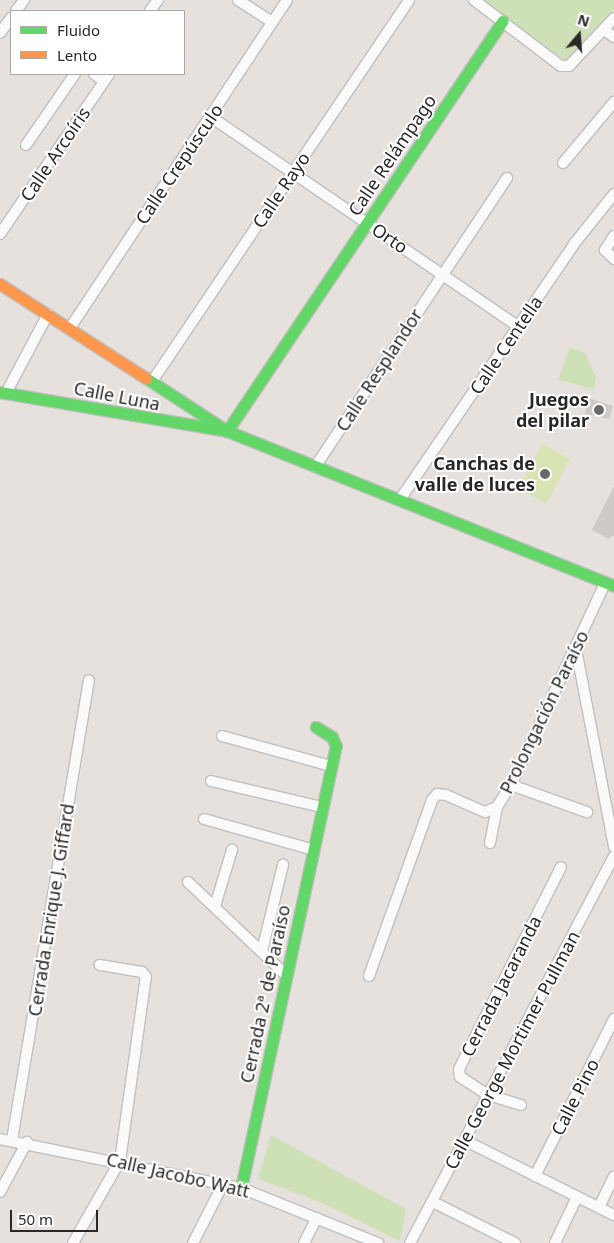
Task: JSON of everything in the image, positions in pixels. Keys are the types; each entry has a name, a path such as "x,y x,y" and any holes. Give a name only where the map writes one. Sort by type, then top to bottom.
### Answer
{"street":[{"path":"238,0 272,22"},
{"name":"Calle Crepúsculo","path":"70,328 211,117 286,0"},
{"name":"Calle Rayo","path":"153,380 409,0"},
{"path":"474,0 561,66 569,66 614,18"},
{"path":"0,33 10,20"},
{"name":"Calle Relámpago","path":"227,430 503,21"},
{"path":"604,30 614,37"},
{"path":"26,146 74,75"},
{"name":"Calle Arcoíris","path":"0,234 107,78"},
{"path":"563,163 614,102"},
{"name":"Orto","path":"211,117 293,170 519,327"},
{"name":"Calle Resplandor","path":"315,467 507,178"},
{"name":"Calle Centella","path":"401,498 519,327 614,195"},
{"path":"614,236 605,250 614,259"},
{"path":"0,284 153,380 227,430 315,467 401,498 610,584"},
{"path":"3,393 48,314"},
{"name":"Calle Luna","path":"3,393 205,430 227,430"},
{"name":"Prolongación Paraíso","path":"490,843 496,807 511,785 576,649 610,584"},
{"path":"576,649 614,847"},
{"name":"Cerrada Enrique J. Giffard","path":"12,1140 89,680"},
{"name":"Cerrada 2ª de Paraíso","path":"241,1188 336,746 332,737 316,727"},
{"path":"222,736 331,766"},
{"path":"211,781 322,807"},
{"path":"511,785 587,812"},
{"path":"369,976 432,800 437,794 446,795 485,812 496,807"},
{"path":"204,819 314,850"},
{"path":"215,906 232,850"},
{"name":"Calle George Mortimer Pullman","path":"410,1243 614,856"},
{"path":"262,951 283,865"},
{"name":"Cerrada Jacaranda","path":"522,1105 488,1095 460,1076 459,1069 561,867"},
{"path":"188,882 288,976"},
{"path":"73,1243 120,1161 146,977 142,972 100,965"},
{"name":"Calle Pino","path":"535,1176 614,1019"},
{"name":"Calle Jacobo Watt","path":"0,1139 27,1142 241,1188 378,1243"},
{"path":"464,1140 614,1215"},
{"path":"0,1192 27,1142"},
{"path":"598,1207 614,1176"},
{"path":"193,1243 223,1184"},
{"path":"555,1243 578,1197"},
{"path":"433,1202 515,1243"},
{"path":"304,1243 318,1218"}],"green space":[{"path":"482,0 614,0 614,10 567,62"},
{"path":"570,347 585,353 596,378 594,389 558,380"},
{"name":"Canchas de valle de luces","path":"542,444 570,459 546,504 518,489"},
{"path":"271,1135 406,1209 400,1241 320,1202 258,1179"}],"building":[{"name":"Juegos del pilar","path":"588,398 613,406 609,419 585,414"},
{"path":"614,486 614,535 609,539 592,530"}],"traffic: fast":[{"path":"227,431 503,21"},
{"path":"146,378 227,431 614,586"},
{"path":"0,392 227,431"},
{"path":"241,1188 336,746 332,737 316,727"}],"traffic: slow":[{"path":"0,284 146,378"}],"place":[{"name":"Juegos del pilar","path":"599,410"},
{"name":"Canchas de valle de luces","path":"545,474"}]}
